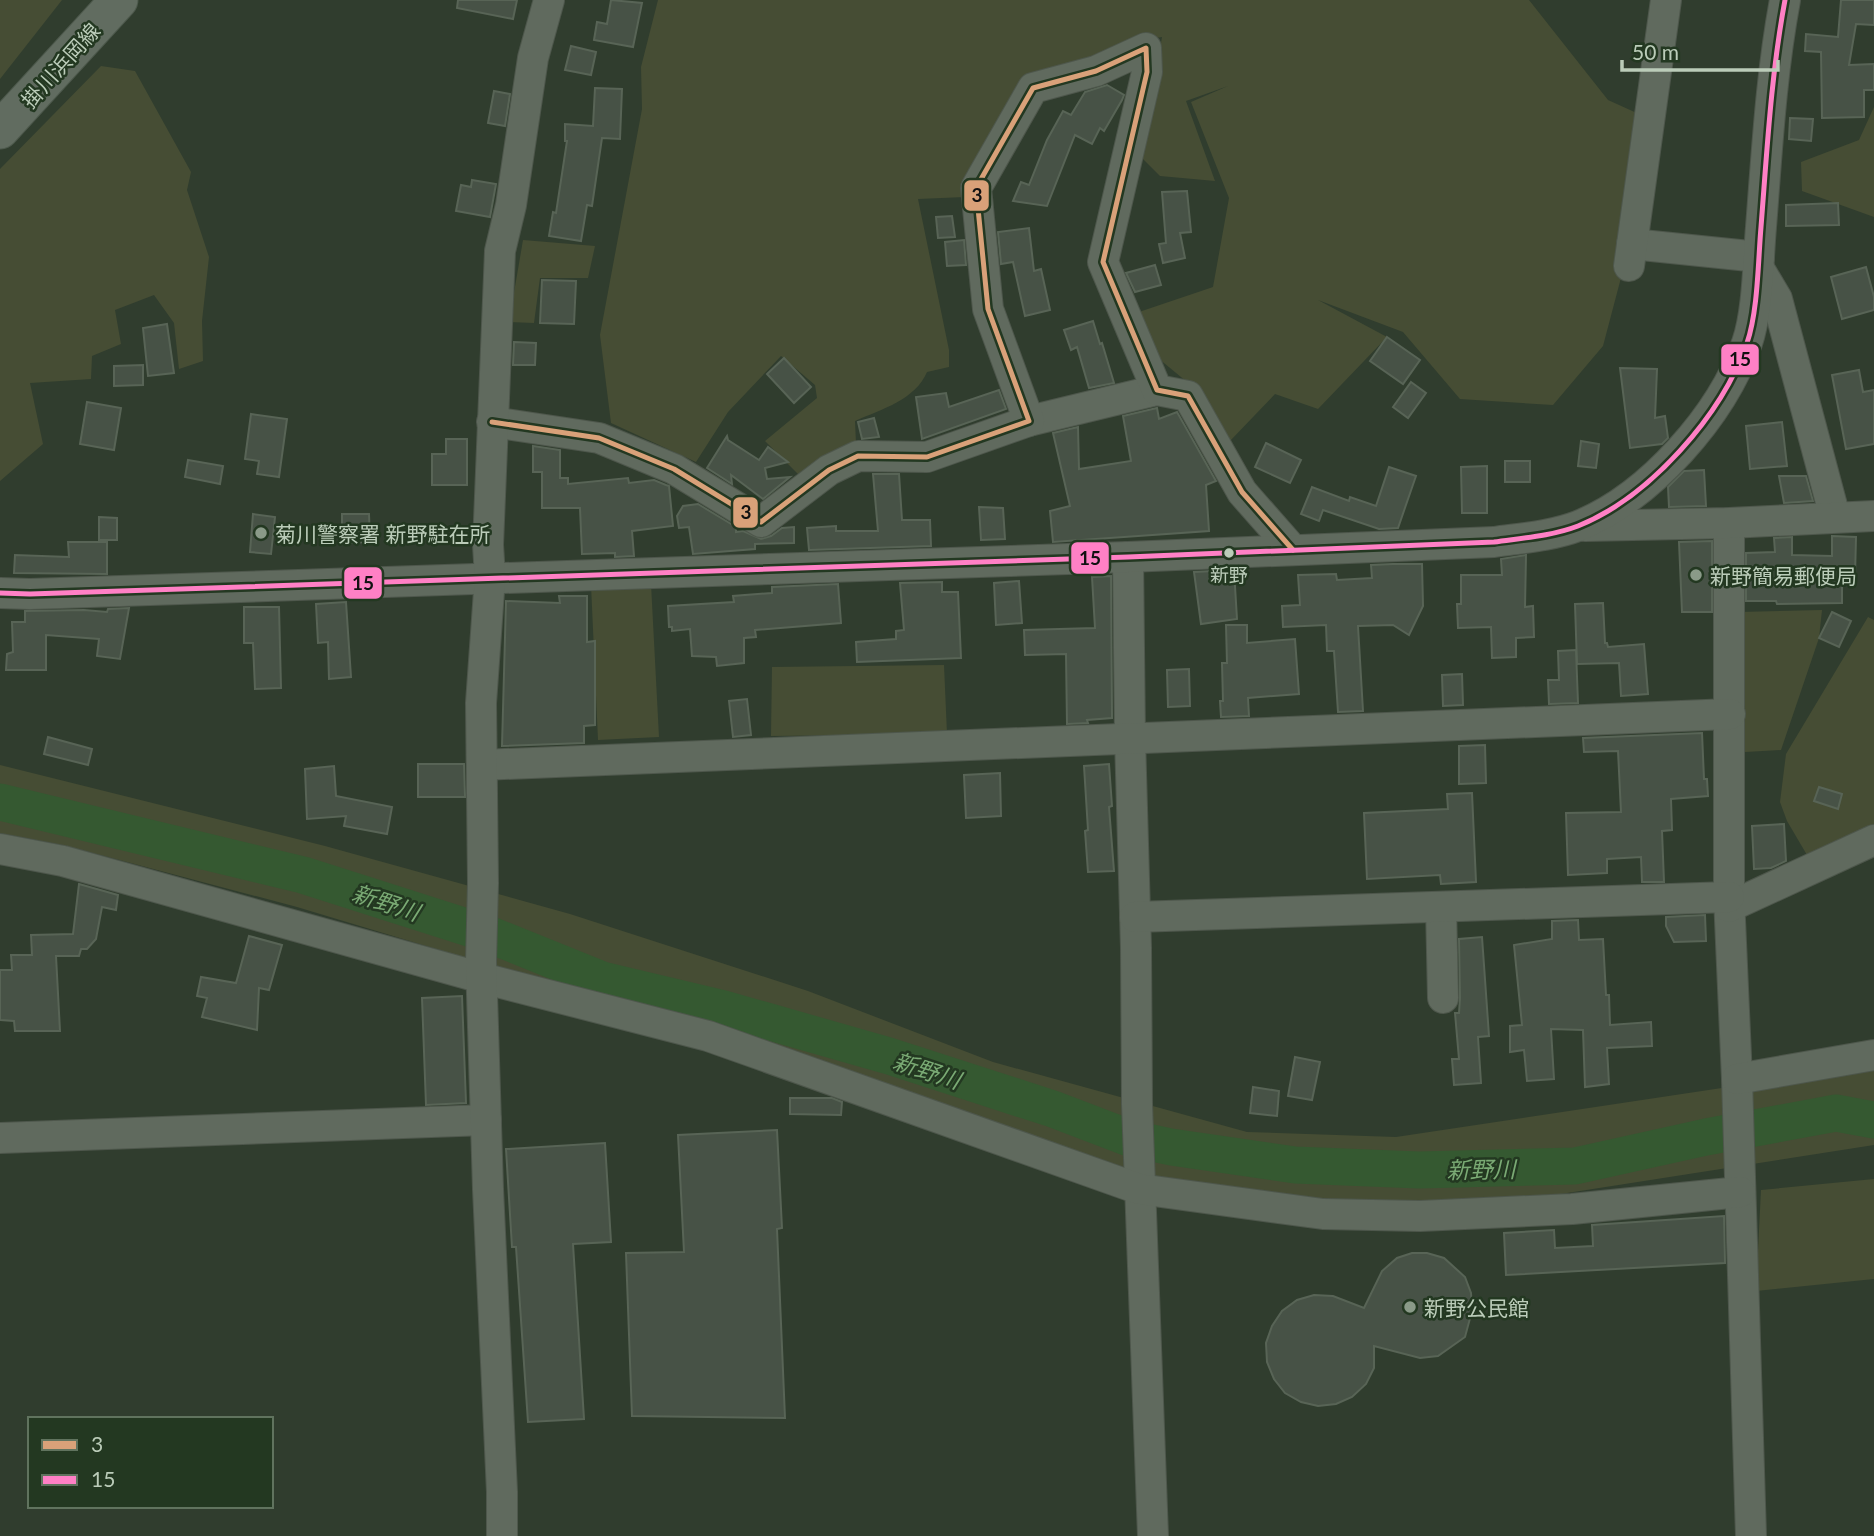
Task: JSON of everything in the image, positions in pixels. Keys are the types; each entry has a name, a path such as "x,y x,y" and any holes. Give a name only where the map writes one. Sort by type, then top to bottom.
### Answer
{"main road":[{"name":"掛川浜岡線","path":"0,130 119,0"}],"street":[{"path":"502,1536 482,970 481,703 490,578 488,545 500,251 510,205 533,58 549,0"},
{"path":"1667,0 1630,255 1758,262"},
{"path":"0,593 1128,557 1494,542 1544,535 1577,526 1613,507 1657,474 1690,440 1713,411 1747,342 1758,262 1774,55 1785,0"},
{"path":"1029,421 988,310 976,188 1033,88 1096,71 1146,48 1147,72 1103,261 1157,390"},
{"path":"1758,262 1777,299 1835,517"},
{"path":"761,522 829,470 858,456 927,457 1029,421 1157,390 1188,396 1242,492 1293,550"},
{"path":"492,422 599,438 674,469 761,522 774,568"},
{"path":"1577,526 1729,523 1874,516"},
{"path":"1729,523 1729,902 1738,1091 1751,1536"},
{"path":"1128,557 1139,1189 1153,1536"},
{"path":"482,765 1730,714"},
{"path":"1135,917 1441,907 1729,902 1874,840"},
{"path":"0,849 63,861 482,970 708,1036 1139,1189 1323,1214 1420,1216 1572,1209 1740,1192"},
{"path":"1441,907 1443,999"},
{"path":"1738,1091 1874,1055"},
{"path":"0,1138 486,1120"}],"green space":[{"path":"0,0 62,0 0,79"},
{"path":"658,0 1529,0 1608,100 1650,119 1622,274 1603,346 1553,405 1460,399 1403,332 1318,300 1387,337 1318,409 1275,394 1230,441 1198,391 1153,354 1139,312 1213,287 1229,198 1191,102 1228,86 1186,101 1215,181 1160,176 1141,157 1162,37 1122,44 1035,87 965,197 918,199 949,350 949,367 927,372 922,382 906,397 855,421 856,443 807,483 765,441 817,398 815,385 781,356 728,412 696,462 611,423 600,335 642,109 641,67"},
{"path":"101,66 135,71 191,172 187,190 209,257 202,321 203,361 179,369 174,323 154,295 115,310 121,344 92,356 91,379 30,383 43,444 0,481 0,169"},
{"path":"1874,107 1874,217 1802,191 1801,162 1859,140"},
{"path":"523,240 595,246 588,278 540,278 534,323 509,322"},
{"path":"651,584 659,737 598,740 591,585"},
{"path":"1822,610 1819,638 1781,750 1745,752 1739,612"},
{"path":"1868,617 1874,620 1874,828 1807,855 1787,821 1780,802 1786,754"},
{"path":"944,665 947,734 771,736 772,667"},
{"path":"0,765 325,846 570,914 808,991 993,1062 1247,1132 1396,1137 1874,1065 1874,1145 1420,1216 1196,1196 619,1004 297,907 63,845 0,833"},
{"path":"1874,1179 1874,1279 1756,1291 1761,1190"}],"building":[{"path":"458,0 517,0 513,19 457,8"},
{"path":"611,0 642,3 633,47 594,40 597,22 607,24"},
{"path":"1841,0 1874,0 1874,25 1856,24 1849,65 1874,64 1874,90 1864,90 1864,117 1822,118 1821,52 1805,51 1806,34 1838,37"},
{"path":"571,46 596,52 591,75 565,70"},
{"path":"1107,85 1124,95 1122,100 1104,131 1100,128 1092,144 1075,135 1047,206 1013,201 1021,182 1029,185 1047,140 1063,111 1071,115 1085,92"},
{"path":"595,88 622,89 620,139 602,138 592,206 587,205 581,241 549,236 553,212 556,213 567,141 565,124 593,126"},
{"path":"494,91 510,94 505,126 488,123"},
{"path":"1790,118 1813,119 1811,141 1789,139"},
{"path":"472,180 496,184 490,217 456,211 461,185 471,187"},
{"path":"1187,191 1191,232 1180,233 1185,258 1163,263 1159,244 1166,243 1162,192"},
{"path":"1838,203 1839,225 1786,226 1786,205"},
{"path":"952,216 955,237 938,238 936,217"},
{"path":"1029,228 1034,271 1041,269 1050,310 1025,316 1013,262 1001,264 998,232"},
{"path":"964,240 966,265 947,266 945,242"},
{"path":"1155,265 1161,285 1135,292 1126,273"},
{"path":"1866,267 1874,297 1874,310 1842,319 1831,277"},
{"path":"542,280 576,281 574,324 540,323"},
{"path":"1093,321 1114,383 1089,388 1077,347 1071,350 1064,330"},
{"path":"167,324 174,373 148,376 143,328"},
{"path":"1387,337 1420,360 1403,384 1370,361"},
{"path":"514,342 536,343 535,365 513,365"},
{"path":"784,358 811,387 794,403 767,374"},
{"path":"143,365 143,385 114,386 114,366"},
{"path":"1620,368 1657,369 1655,418 1665,416 1668,438 1662,444 1630,448"},
{"path":"1859,370 1863,392 1874,390 1874,444 1846,449 1832,375"},
{"path":"1411,382 1426,393 1408,418 1393,407"},
{"path":"999,390 1006,409 922,439 916,397 946,393 949,407"},
{"path":"87,402 121,408 114,450 80,444"},
{"path":"1157,408 1159,419 1177,412 1216,481 1206,485 1209,531 1053,542 1050,511 1070,506 1053,433 1078,427 1079,469 1131,461 1123,416"},
{"path":"251,414 287,419 279,477 257,474 259,461 245,459"},
{"path":"874,418 879,437 862,439 858,422"},
{"path":"1782,422 1787,466 1750,469 1746,426"},
{"path":"727,436 728,440 759,460 768,447 788,462 765,468 767,479 790,477 763,499 731,475 732,484 707,468"},
{"path":"446,439 467,439 467,485 432,485 432,454 446,454"},
{"path":"1581,441 1599,444 1596,468 1578,466"},
{"path":"1266,443 1301,460 1290,483 1255,467"},
{"path":"533,446 560,450 560,478 568,478 568,484 628,478 629,483 654,480 669,486 673,526 632,531 634,556 615,557 615,553 582,554 580,508 542,508 542,472 533,472"},
{"path":"188,460 223,466 220,484 185,477"},
{"path":"1505,461 1530,461 1530,482 1505,482"},
{"path":"1487,466 1487,513 1462,513 1461,467"},
{"path":"1389,467 1416,476 1398,528 1379,529 1323,510 1319,521 1301,514 1312,487 1349,501 1350,497 1376,506"},
{"path":"1704,470 1706,506 1669,507 1668,487 1684,471"},
{"path":"873,474 899,474 902,520 930,520 931,546 809,550 807,528 836,526 836,531 878,531"},
{"path":"1779,476 1806,476 1813,501 1784,503"},
{"path":"698,504 736,527 736,532 743,531 761,539 782,528 794,527 794,543 755,544 755,549 693,554 689,527 679,528 677,516 683,506"},
{"path":"979,507 1003,508 1005,539 981,540"},
{"path":"253,514 275,517 271,554 250,552"},
{"path":"342,514 369,514 370,542 342,543"},
{"path":"99,517 117,518 117,540 99,540"},
{"path":"1832,536 1856,537 1855,577 1842,577 1842,603 1777,604 1776,601 1746,601 1746,553 1775,552 1774,538 1792,537 1792,555 1832,556"},
{"path":"1712,541 1712,612 1682,612 1679,542"},
{"path":"68,542 107,542 107,574 14,573 15,555 69,557"},
{"path":"1526,555 1525,607 1533,606 1534,637 1516,638 1516,657 1492,658 1491,627 1458,628 1457,604 1461,604 1461,575 1502,575 1501,559"},
{"path":"1422,564 1423,606 1409,635 1393,625 1358,626 1363,711 1338,712 1334,651 1327,651 1326,625 1283,627 1282,606 1300,605 1298,575 1336,574 1337,580 1372,578 1371,565"},
{"path":"1234,570 1237,619 1201,624 1194,572"},
{"path":"1111,576 1112,718 1067,724 1066,654 1025,655 1024,630 1095,628 1092,577"},
{"path":"1019,581 1022,623 996,625 994,583"},
{"path":"942,582 942,592 958,592 961,658 857,662 856,642 896,639 896,631 904,630 900,583"},
{"path":"838,584 841,623 755,630 756,637 744,638 744,663 717,666 716,657 692,656 690,629 672,631 672,627 669,627 668,606 734,602 733,596 772,593 772,587"},
{"path":"559,596 587,596 587,642 595,641 595,725 584,726 584,743 502,746 506,601 560,603"},
{"path":"346,602 351,677 329,679 328,642 318,643 316,604"},
{"path":"1603,603 1605,643 1608,647 1644,644 1648,694 1621,696 1619,663 1577,664 1575,604"},
{"path":"244,607 279,607 281,688 255,689 253,643 244,643"},
{"path":"129,608 120,659 97,656 99,639 46,635 46,670 6,670 7,654 13,652 12,622 25,622 25,611 107,612 108,609"},
{"path":"1832,612 1851,621 1839,647 1819,638"},
{"path":"1226,625 1247,625 1247,643 1295,639 1299,694 1248,698 1249,716 1221,717 1222,663 1227,663"},
{"path":"1576,650 1578,703 1549,704 1548,680 1559,680 1558,651"},
{"path":"1189,669 1190,706 1168,707 1167,670"},
{"path":"1462,674 1463,705 1443,706 1442,675"},
{"path":"747,699 751,735 733,737 729,701"},
{"path":"1702,733 1704,779 1707,779 1708,796 1671,799 1672,830 1662,831 1664,882 1642,882 1641,857 1607,859 1607,873 1568,875 1566,813 1621,812 1618,751 1584,752 1583,738"},
{"path":"48,737 92,749 88,765 44,754"},
{"path":"1485,745 1486,783 1459,784 1459,746"},
{"path":"418,764 464,764 465,797 418,797"},
{"path":"1109,764 1114,871 1088,872 1084,766"},
{"path":"334,766 336,796 392,807 387,834 344,826 346,816 307,819 305,769"},
{"path":"1000,773 1001,816 966,818 964,775"},
{"path":"1819,787 1842,794 1838,809 1814,801"},
{"path":"1472,793 1476,882 1441,884 1440,875 1367,879 1364,813 1448,809 1447,794"},
{"path":"1784,824 1786,861 1771,868 1754,869 1752,826"},
{"path":"79,884 118,895 116,910 102,907 96,939 87,949 81,949 79,956 56,956 60,1031 15,1031 14,1021 0,1020 0,970 12,970 11,955 32,955 31,935 73,934"},
{"path":"1705,915 1706,941 1674,942 1666,926 1666,917"},
{"path":"1578,920 1579,940 1603,939 1610,1025 1651,1022 1652,1046 1607,1048 1609,1084 1585,1087 1583,1030 1551,1029 1554,1079 1527,1081 1524,1050 1510,1052 1510,1026 1522,1025 1514,945 1552,939 1552,921"},
{"path":"249,936 282,945 269,990 259,988 257,1030 202,1017 207,998 197,996 201,977 236,983"},
{"path":"1482,937 1489,1036 1478,1037 1481,1083 1454,1085 1452,1059 1459,1059 1455,1013 1459,1013 1460,998 1459,939"},
{"path":"462,996 466,1103 426,1105 422,998"},
{"path":"1295,1057 1320,1062 1312,1100 1288,1096"},
{"path":"1253,1087 1279,1091 1277,1116 1250,1113"},
{"path":"790,1098 832,1098 842,1102 841,1115 790,1114"},
{"path":"777,1130 782,1228 777,1229 785,1418 632,1416 626,1253 684,1252 678,1135"},
{"path":"605,1143 611,1242 573,1244 584,1419 528,1422 506,1149"},
{"path":"1724,1216 1725,1263 1506,1275 1504,1233 1554,1230 1555,1248 1593,1246 1592,1225"},
{"path":"1412,1253 1427,1253 1444,1258 1465,1277 1471,1293 1472,1311 1465,1337 1438,1356 1420,1358 1374,1346 1374,1368 1366,1384 1352,1397 1336,1404 1318,1406 1301,1402 1285,1393 1274,1379 1267,1362 1266,1343 1272,1326 1282,1311 1297,1300 1314,1295 1333,1296 1364,1308 1382,1271 1397,1258"}],"waterway":[{"name":"新野川","path":"0,802 303,875 488,934 602,980 724,1009 889,1056 1053,1109 1129,1138 1171,1147 1295,1165 1419,1170 1575,1166 1706,1137 1836,1113 1874,1120"}],"transit line":[{"name":"15","path":"0,593 1128,557 1494,542 1537,536 1578,526 1605,513 1631,495 1680,451 1720,398 1747,343 1755,301 1770,113 1785,0"},
{"name":"3","path":"492,422 599,438 674,469 761,522 829,470 858,456 927,457 1029,421 988,309 976,188 1033,88 1096,71 1146,48 1147,72 1103,262 1157,390 1188,396 1242,492 1293,550"}],"place":[{"name":"菊川警察署 新野駐在所","path":"261,533"},
{"name":"新野","path":"1229,553"},
{"name":"新野簡易郵便局","path":"1696,575"},
{"name":"新野公民館","path":"1410,1307"}]}
